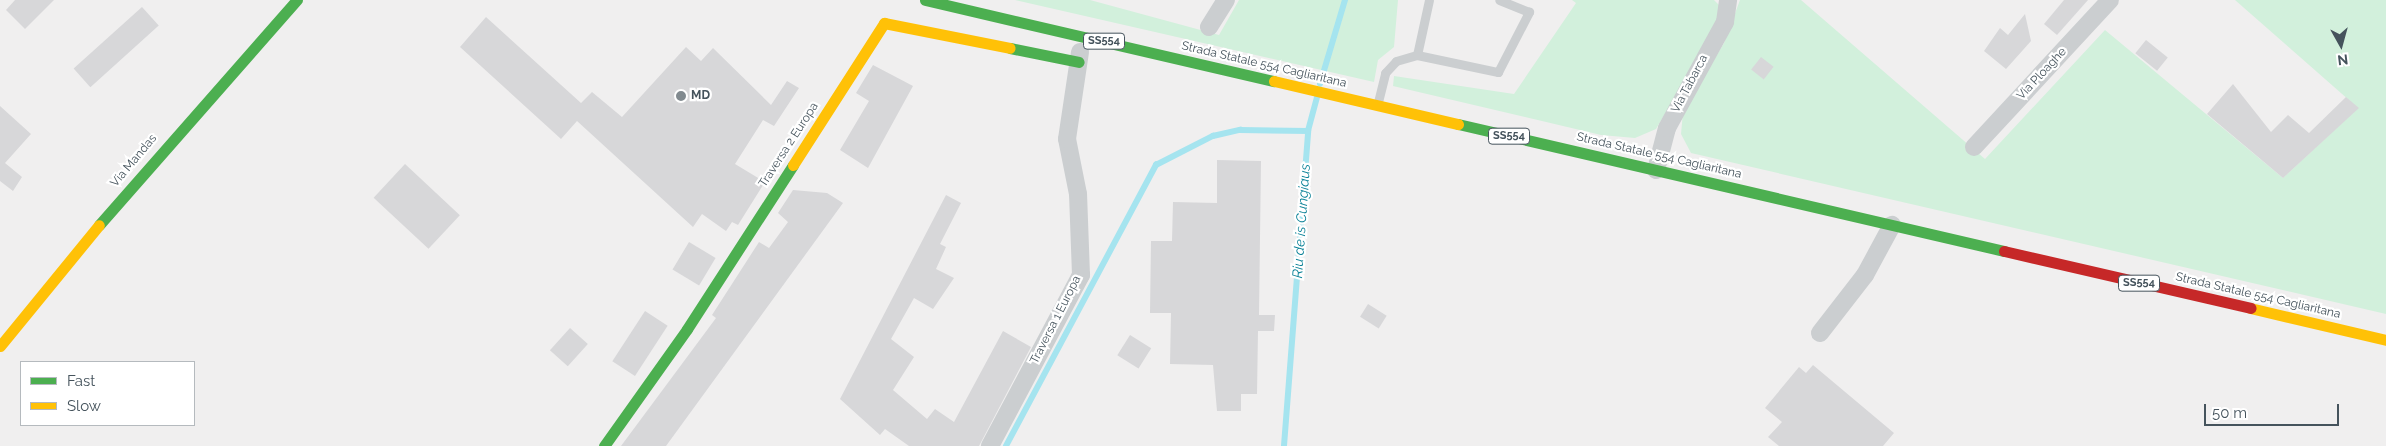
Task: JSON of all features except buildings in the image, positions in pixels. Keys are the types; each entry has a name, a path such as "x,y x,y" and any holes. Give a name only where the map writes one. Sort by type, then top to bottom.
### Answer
{"main road":[{"name":"Via Mandas","path":"0,346 146,168 297,0"},
{"name":"Strada Statale 554 Cagliaritana","path":"925,0 2386,340"},
{"name":"Traversa 2 Europa","path":"604,446 687,329 884,23 1079,62"}],"street":[{"path":"1209,26 1226,0"},
{"name":"Via Tabarca","path":"1656,170 1667,128 1725,22 1728,0"},
{"name":"Via Ploaghe","path":"1974,147 2110,0"},
{"name":"Traversa 1 Europa","path":"990,446 1081,275 1078,194 1068,139 1082,36"},
{"path":"1820,332 1865,275 1892,225"}],"lane":[{"path":"1417,55 1429,0"},
{"path":"1377,105 1385,73 1396,61 1417,55 1498,72 1529,12 1499,0"}],"green space":[{"path":"1015,0 1090,0 1219,35 1239,0 1398,0 1394,47 1378,60 1374,82"},
{"path":"1572,0 1714,0 1721,7 1718,24 1656,129 1635,138 1601,135 1393,86 1394,76 1514,94 1576,3"},
{"path":"1740,0 1801,0 1985,159 2105,30 2283,178 2358,108 2235,0 2386,0 2386,314 1691,153 1681,134 1683,112 1724,43"}],"waterway":[{"name":"Riu de is Cungiaus","path":"1320,84 1345,0"},
{"name":"Riu de is Cungiaus","path":"1284,446 1308,131 1317,98"},
{"path":"1006,446 1156,165 1213,136 1240,130 1308,131"}],"traffic: fast":[{"path":"99,225 297,0"},
{"path":"925,0 1274,81"},
{"path":"1010,48 1079,62"},
{"path":"1458,124 2004,251"},
{"path":"604,446 687,329 793,165"}],"traffic: slow":[{"path":"793,165 884,23 1010,48"},
{"path":"1274,81 1458,124"},
{"path":"0,346 99,225"},
{"path":"2250,308 2386,340"}],"traffic: jam":[{"path":"2004,251 2250,308"}],"place":[{"name":"MD","path":"681,96"}]}
